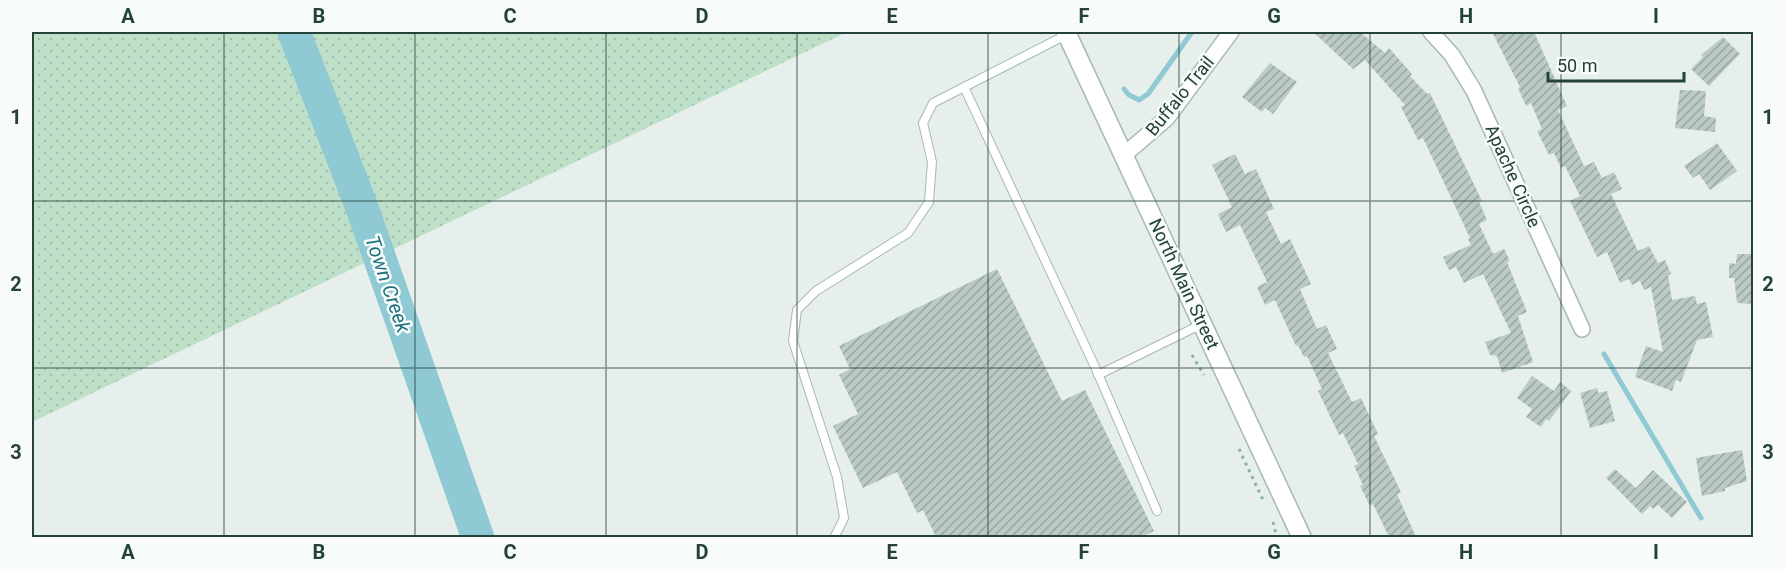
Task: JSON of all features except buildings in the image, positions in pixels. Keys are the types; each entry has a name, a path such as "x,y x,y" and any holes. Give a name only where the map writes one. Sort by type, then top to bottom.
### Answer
{"street":[{"name":"Buffalo Trail","path":"1124,155 1167,118 1231,32"},
{"name":"Apache Circle","path":"1431,32 1452,55 1474,91 1582,329"},
{"name":"North Main Street","path":"1067,33 1302,537"}],"lane":[{"path":"834,537 844,518 839,488 793,341 797,310 816,291 908,233 929,202 932,162 923,123 933,103 1067,33"},
{"path":"964,87 1098,375 1157,511"},
{"path":"1098,375 1203,324"}],"green space":[{"path":"32,32 847,32 32,422"}],"waterway":[{"name":"Town Creek","path":"294,32 361,205 478,538"},
{"path":"1124,89 1129,95 1139,100 1148,94 1192,32"},
{"path":"1604,354 1701,518"}]}
